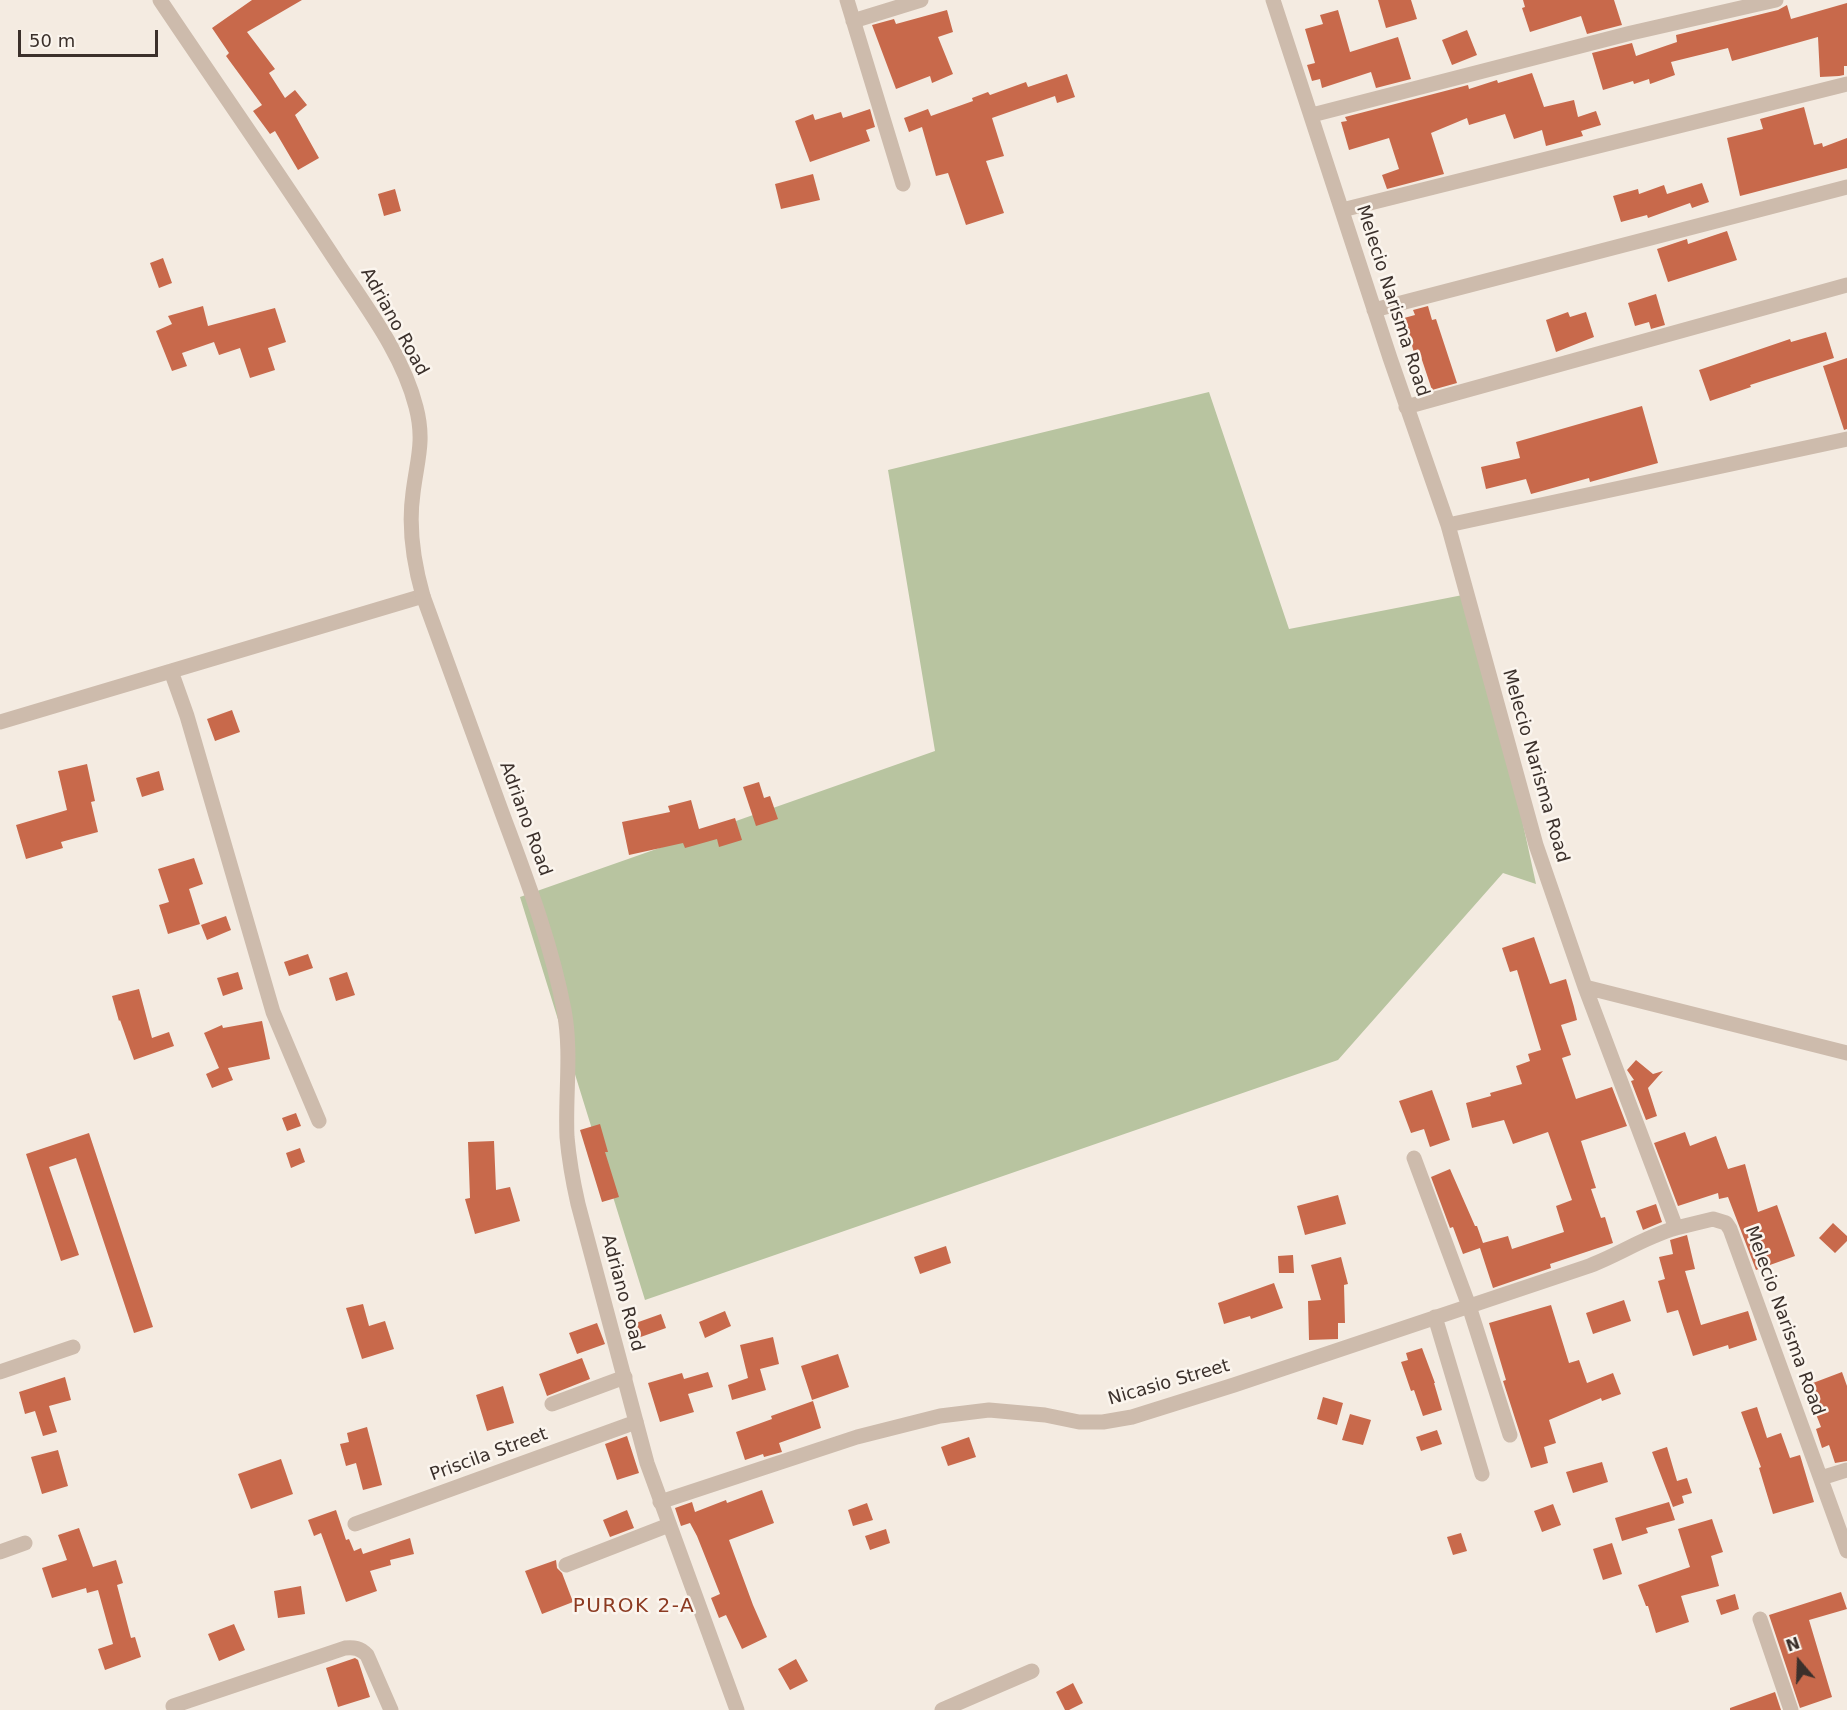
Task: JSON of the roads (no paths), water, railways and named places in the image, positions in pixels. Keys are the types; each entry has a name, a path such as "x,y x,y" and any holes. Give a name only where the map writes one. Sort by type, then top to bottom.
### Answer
{"street":[{"name":"Adriano Road","path":"159,0 311,222 374,320 406,379 416,405 421,430 421,448 412,494 411,543 415,569 540,918 556,974 564,1012 567,1043 567,1135 570,1170 578,1204 636,1422 660,1502 737,1710"},
{"path":"847,0 903,184"},
{"path":"853,21 921,0"},
{"name":"Melecio Narisma Road","path":"1273,0 1406,407 1448,525 1536,845 1586,987 1676,1228 1713,1219 1726,1223 1730,1229 1847,1551"},
{"path":"1312,115 1631,33 1776,0"},
{"path":"1342,210 1847,84"},
{"path":"1374,310 1847,187"},
{"path":"1406,407 1847,285"},
{"path":"1448,525 1847,439"},
{"path":"0,722 423,596"},
{"path":"171,671 187,716 273,1012 318,1121"},
{"path":"1586,987 1847,1053"},
{"path":"1414,1158 1469,1306 1510,1436"},
{"name":"Nicasio Street","path":"660,1502 857,1437 940,1416 989,1410 1045,1415 1079,1422 1103,1422 1132,1417 1586,1267 1620,1253 1656,1234 1676,1228"},
{"path":"1436,1317 1482,1474"},
{"path":"0,1372 73,1347"},
{"path":"552,1404 625,1377"},
{"name":"Priscila Street","path":"356,1524 636,1422"},
{"path":"1821,1478 1847,1470"},
{"path":"566,1565 669,1525"},
{"path":"0,1552 25,1543"},
{"path":"1760,1619 1791,1710"},
{"path":"173,1706 353,1647 362,1650 367,1655 391,1710"},
{"path":"942,1710 1032,1671"}],"district":[{"name":"PUROK 2-A","path":"634,1607"}]}
